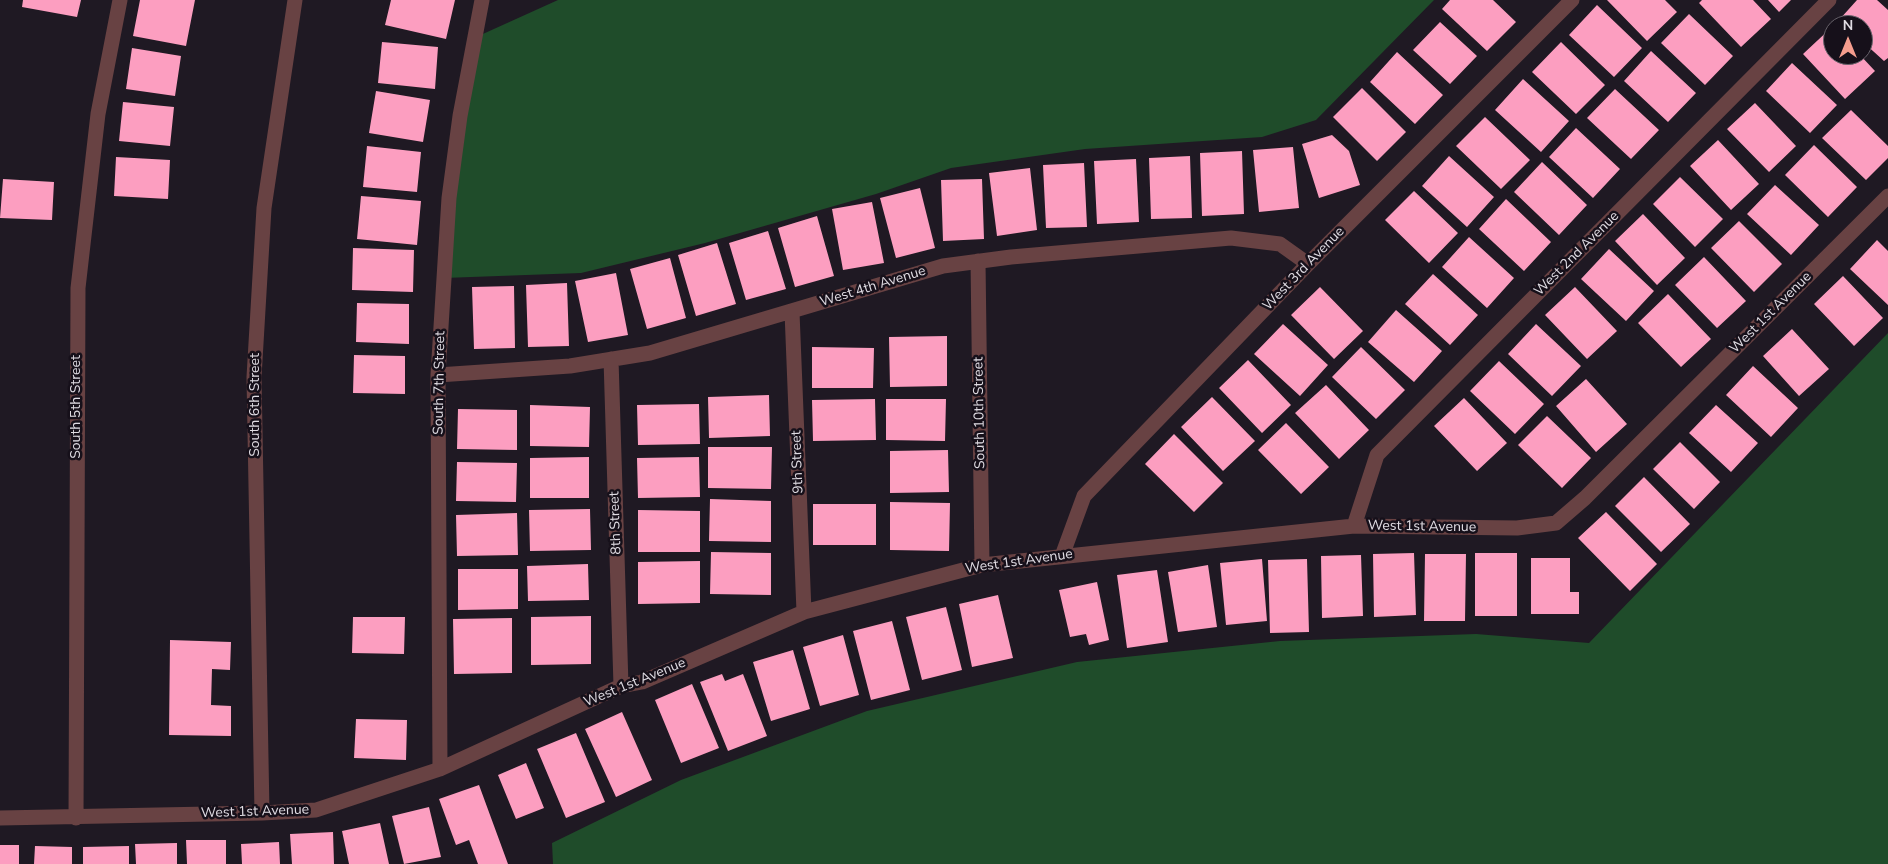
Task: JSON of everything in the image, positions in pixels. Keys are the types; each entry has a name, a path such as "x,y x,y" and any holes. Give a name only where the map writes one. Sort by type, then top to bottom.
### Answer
{"street":[{"name":"South 5th Street","path":"76,818 78,288 98,114 120,0"},
{"name":"South 6th Street","path":"262,813 254,377 264,208 295,0"},
{"name":"South 7th Street","path":"440,769 438,376 449,198 460,116 482,0"},
{"name":"West 3rd Avenue","path":"1062,556 1084,496 1308,264 1572,0"},
{"name":"West 2nd Avenue","path":"1354,526 1377,455 1829,0"},
{"name":"West 1st Avenue","path":"0,818 76,818 316,810 440,769 621,686 642,682 804,612 982,565 1354,526 1517,528 1556,523 1585,498 1888,196"},
{"name":"West 4th Avenue","path":"438,376 570,366 650,353 943,266 1011,256 1231,238 1280,244 1308,264"},
{"name":"South 10th Street","path":"978,261 982,565"},
{"name":"9th Street","path":"792,312 804,612"},
{"name":"8th Street","path":"611,359 621,686"}],"green space":[{"path":"558,0 1434,0 1316,120 1262,137 1085,149 951,168 876,194 705,243 581,273 444,278 474,38"},
{"path":"1888,333 1888,864 553,864 552,843 681,780 867,711 1077,662 1280,641 1476,634 1589,643"}],"building":[{"path":"23,0 81,0 77,17 22,7"},
{"path":"140,0 195,0 186,46 133,36"},
{"path":"391,0 455,0 446,39 385,25"},
{"path":"1450,0 1493,0 1516,22 1487,51 1442,9"},
{"path":"1607,0 1665,0 1677,12 1647,41"},
{"path":"1702,0 1753,0 1771,19 1741,47 1699,3"},
{"path":"1768,0 1791,0 1779,12"},
{"path":"1857,0 1877,0 1888,10 1888,58 1884,61 1873,51 1873,15 1844,15"},
{"path":"1597,5 1642,48 1614,77 1569,35"},
{"path":"1689,14 1733,56 1705,85 1661,43"},
{"path":"1440,22 1477,56 1450,84 1413,50"},
{"path":"1823,35 1823,65 1869,65 1875,71 1845,99 1803,54"},
{"path":"382,42 438,47 435,89 378,83"},
{"path":"1561,42 1605,85 1576,114 1532,72"},
{"path":"132,48 181,56 175,96 126,89"},
{"path":"1651,51 1696,93 1668,122 1624,81"},
{"path":"1397,52 1443,95 1415,124 1370,82"},
{"path":"1792,63 1837,105 1810,133 1766,91"},
{"path":"1523,79 1569,121 1541,152 1495,110"},
{"path":"1362,88 1406,132 1377,161 1333,117"},
{"path":"1615,89 1659,130 1631,159 1587,118"},
{"path":"376,91 430,100 423,142 369,133"},
{"path":"123,102 174,107 170,146 119,141"},
{"path":"1755,103 1796,146 1769,172 1727,129"},
{"path":"1851,110 1888,146 1888,158 1866,180 1822,138"},
{"path":"1485,117 1530,160 1501,189 1456,146"},
{"path":"1576,128 1620,169 1593,198 1549,157"},
{"path":"1332,135 1349,151 1360,185 1319,198 1302,144"},
{"path":"1718,140 1759,184 1731,210 1690,166"},
{"path":"1814,145 1857,187 1828,217 1785,175"},
{"path":"367,146 421,152 417,192 363,187"},
{"path":"1293,147 1299,208 1259,212 1253,150"},
{"path":"1242,151 1244,214 1202,216 1200,153"},
{"path":"1190,156 1192,218 1151,219 1149,158"},
{"path":"1449,156 1494,197 1467,227 1422,186"},
{"path":"116,157 170,160 168,199 114,196"},
{"path":"1136,159 1139,222 1097,224 1094,161"},
{"path":"1542,162 1587,205 1559,235 1514,192"},
{"path":"1084,163 1087,227 1046,228 1043,165"},
{"path":"1030,168 1037,230 997,236 989,173"},
{"path":"1680,177 1723,219 1695,247 1653,204"},
{"path":"3,179 54,182 52,220 0,218"},
{"path":"982,179 984,239 943,241 941,180"},
{"path":"1775,185 1819,225 1791,255 1747,214"},
{"path":"920,188 935,248 896,258 880,198"},
{"path":"1414,191 1458,233 1429,263 1385,220"},
{"path":"361,196 421,201 417,245 357,239"},
{"path":"1506,199 1551,242 1524,271 1479,229"},
{"path":"872,202 884,263 843,270 832,209"},
{"path":"1643,214 1685,258 1657,285 1615,241"},
{"path":"817,216 834,276 795,287 778,228"},
{"path":"1739,221 1782,264 1754,292 1711,248"},
{"path":"768,231 786,289 746,300 729,243"},
{"path":"1469,237 1514,278 1487,308 1442,267"},
{"path":"1877,240 1888,251 1888,305 1850,269"},
{"path":"717,243 736,304 696,316 678,255"},
{"path":"353,248 414,250 413,292 352,290"},
{"path":"1609,249 1654,291 1626,321 1581,279"},
{"path":"1704,257 1746,301 1717,328 1675,285"},
{"path":"670,258 686,318 647,329 630,269"},
{"path":"616,273 628,335 588,342 575,281"},
{"path":"1433,274 1478,315 1450,345 1405,304"},
{"path":"1843,276 1883,318 1854,346 1814,304"},
{"path":"567,283 569,346 528,347 526,285"},
{"path":"514,286 515,348 474,349 472,287"},
{"path":"1320,287 1363,331 1334,359 1291,315"},
{"path":"1575,287 1617,331 1587,359 1545,315"},
{"path":"1668,294 1711,339 1681,367 1638,323"},
{"path":"357,303 409,304 409,344 356,342"},
{"path":"1396,310 1442,351 1414,382 1368,342"},
{"path":"1283,324 1328,365 1300,396 1254,354"},
{"path":"1536,324 1581,366 1552,396 1508,354"},
{"path":"1792,329 1829,369 1799,396 1763,356"},
{"path":"947,336 947,386 890,387 889,337"},
{"path":"812,347 874,348 873,388 812,388"},
{"path":"1361,347 1405,390 1376,419 1332,377"},
{"path":"354,355 405,356 405,394 353,393"},
{"path":"1248,360 1291,405 1262,433 1219,388"},
{"path":"1499,361 1544,404 1515,434 1470,391"},
{"path":"1753,366 1798,408 1771,437 1726,395"},
{"path":"1586,379 1627,424 1596,452 1556,406"},
{"path":"1326,385 1369,430 1339,459 1295,413"},
{"path":"769,395 770,436 709,438 708,397"},
{"path":"1212,397 1255,441 1223,471 1181,427"},
{"path":"1464,398 1507,443 1477,471 1434,426"},
{"path":"875,399 876,440 813,441 812,400"},
{"path":"886,399 946,399 945,441 886,440"},
{"path":"699,404 700,444 638,445 637,405"},
{"path":"530,405 590,407 589,447 530,446"},
{"path":"1716,405 1758,443 1731,472 1689,433"},
{"path":"458,409 517,410 517,450 457,449"},
{"path":"1547,416 1591,458 1562,488 1518,445"},
{"path":"1286,423 1329,467 1301,494 1258,450"},
{"path":"1174,434 1223,483 1194,512 1145,464"},
{"path":"1680,442 1720,482 1694,509 1653,469"},
{"path":"708,447 772,447 771,489 708,488"},
{"path":"948,450 949,492 890,493 890,451"},
{"path":"589,457 589,498 530,498 530,458"},
{"path":"699,457 700,497 638,498 637,458"},
{"path":"457,462 517,463 516,502 456,501"},
{"path":"1644,477 1690,524 1661,552 1615,506"},
{"path":"710,499 771,501 771,542 709,541"},
{"path":"890,502 950,503 949,551 890,550"},
{"path":"813,504 876,504 876,545 813,545"},
{"path":"590,509 591,550 530,551 529,510"},
{"path":"638,510 700,511 700,552 638,552"},
{"path":"1606,512 1657,564 1630,591 1578,538"},
{"path":"517,513 518,555 457,556 456,515"},
{"path":"711,552 771,553 771,595 710,594"},
{"path":"1414,553 1416,615 1374,617 1373,554"},
{"path":"1475,553 1517,553 1517,616 1475,616"},
{"path":"1425,554 1466,554 1465,621 1424,621"},
{"path":"1361,555 1363,616 1322,618 1321,556"},
{"path":"1531,558 1570,558 1570,592 1579,592 1579,614 1531,614"},
{"path":"1262,559 1267,621 1226,625 1220,563"},
{"path":"1307,559 1309,632 1270,633 1268,560"},
{"path":"700,561 700,603 638,604 638,562"},
{"path":"588,564 589,600 528,601 527,566"},
{"path":"1208,565 1217,627 1178,632 1168,572"},
{"path":"458,569 518,569 518,609 458,610"},
{"path":"1157,570 1168,642 1127,648 1117,575"},
{"path":"1097,582 1109,640 1089,645 1086,634 1070,637 1059,590"},
{"path":"998,595 1013,658 972,667 959,604"},
{"path":"946,607 962,670 922,680 906,617"},
{"path":"591,616 591,664 531,665 531,617"},
{"path":"353,617 405,617 404,654 352,653"},
{"path":"512,618 512,673 454,674 453,619"},
{"path":"892,621 910,690 871,700 853,631"},
{"path":"843,635 859,695 820,706 803,647"},
{"path":"170,640 231,642 230,670 212,669 211,705 231,706 231,736 169,735"},
{"path":"793,650 810,709 771,721 753,662"},
{"path":"722,674 725,681 743,674 767,736 728,751 700,682"},
{"path":"692,684 719,748 681,763 655,700"},
{"path":"622,712 652,780 616,797 585,729"},
{"path":"356,719 407,720 406,760 354,758"},
{"path":"576,733 605,802 566,818 537,749"},
{"path":"526,763 544,808 516,819 498,775"},
{"path":"479,785 508,864 478,864 469,840 456,845 439,799"},
{"path":"429,807 441,857 404,864 392,816"},
{"path":"380,823 389,864 349,864 342,831"},
{"path":"333,832 334,864 292,864 290,834"},
{"path":"186,840 226,840 226,864 187,864"},
{"path":"279,842 280,864 242,864 241,844"},
{"path":"177,843 177,864 136,864 135,844"},
{"path":"0,845 19,845 19,864 0,864"},
{"path":"35,846 72,847 72,864 34,864"},
{"path":"129,846 129,864 83,864 83,847"}]}
